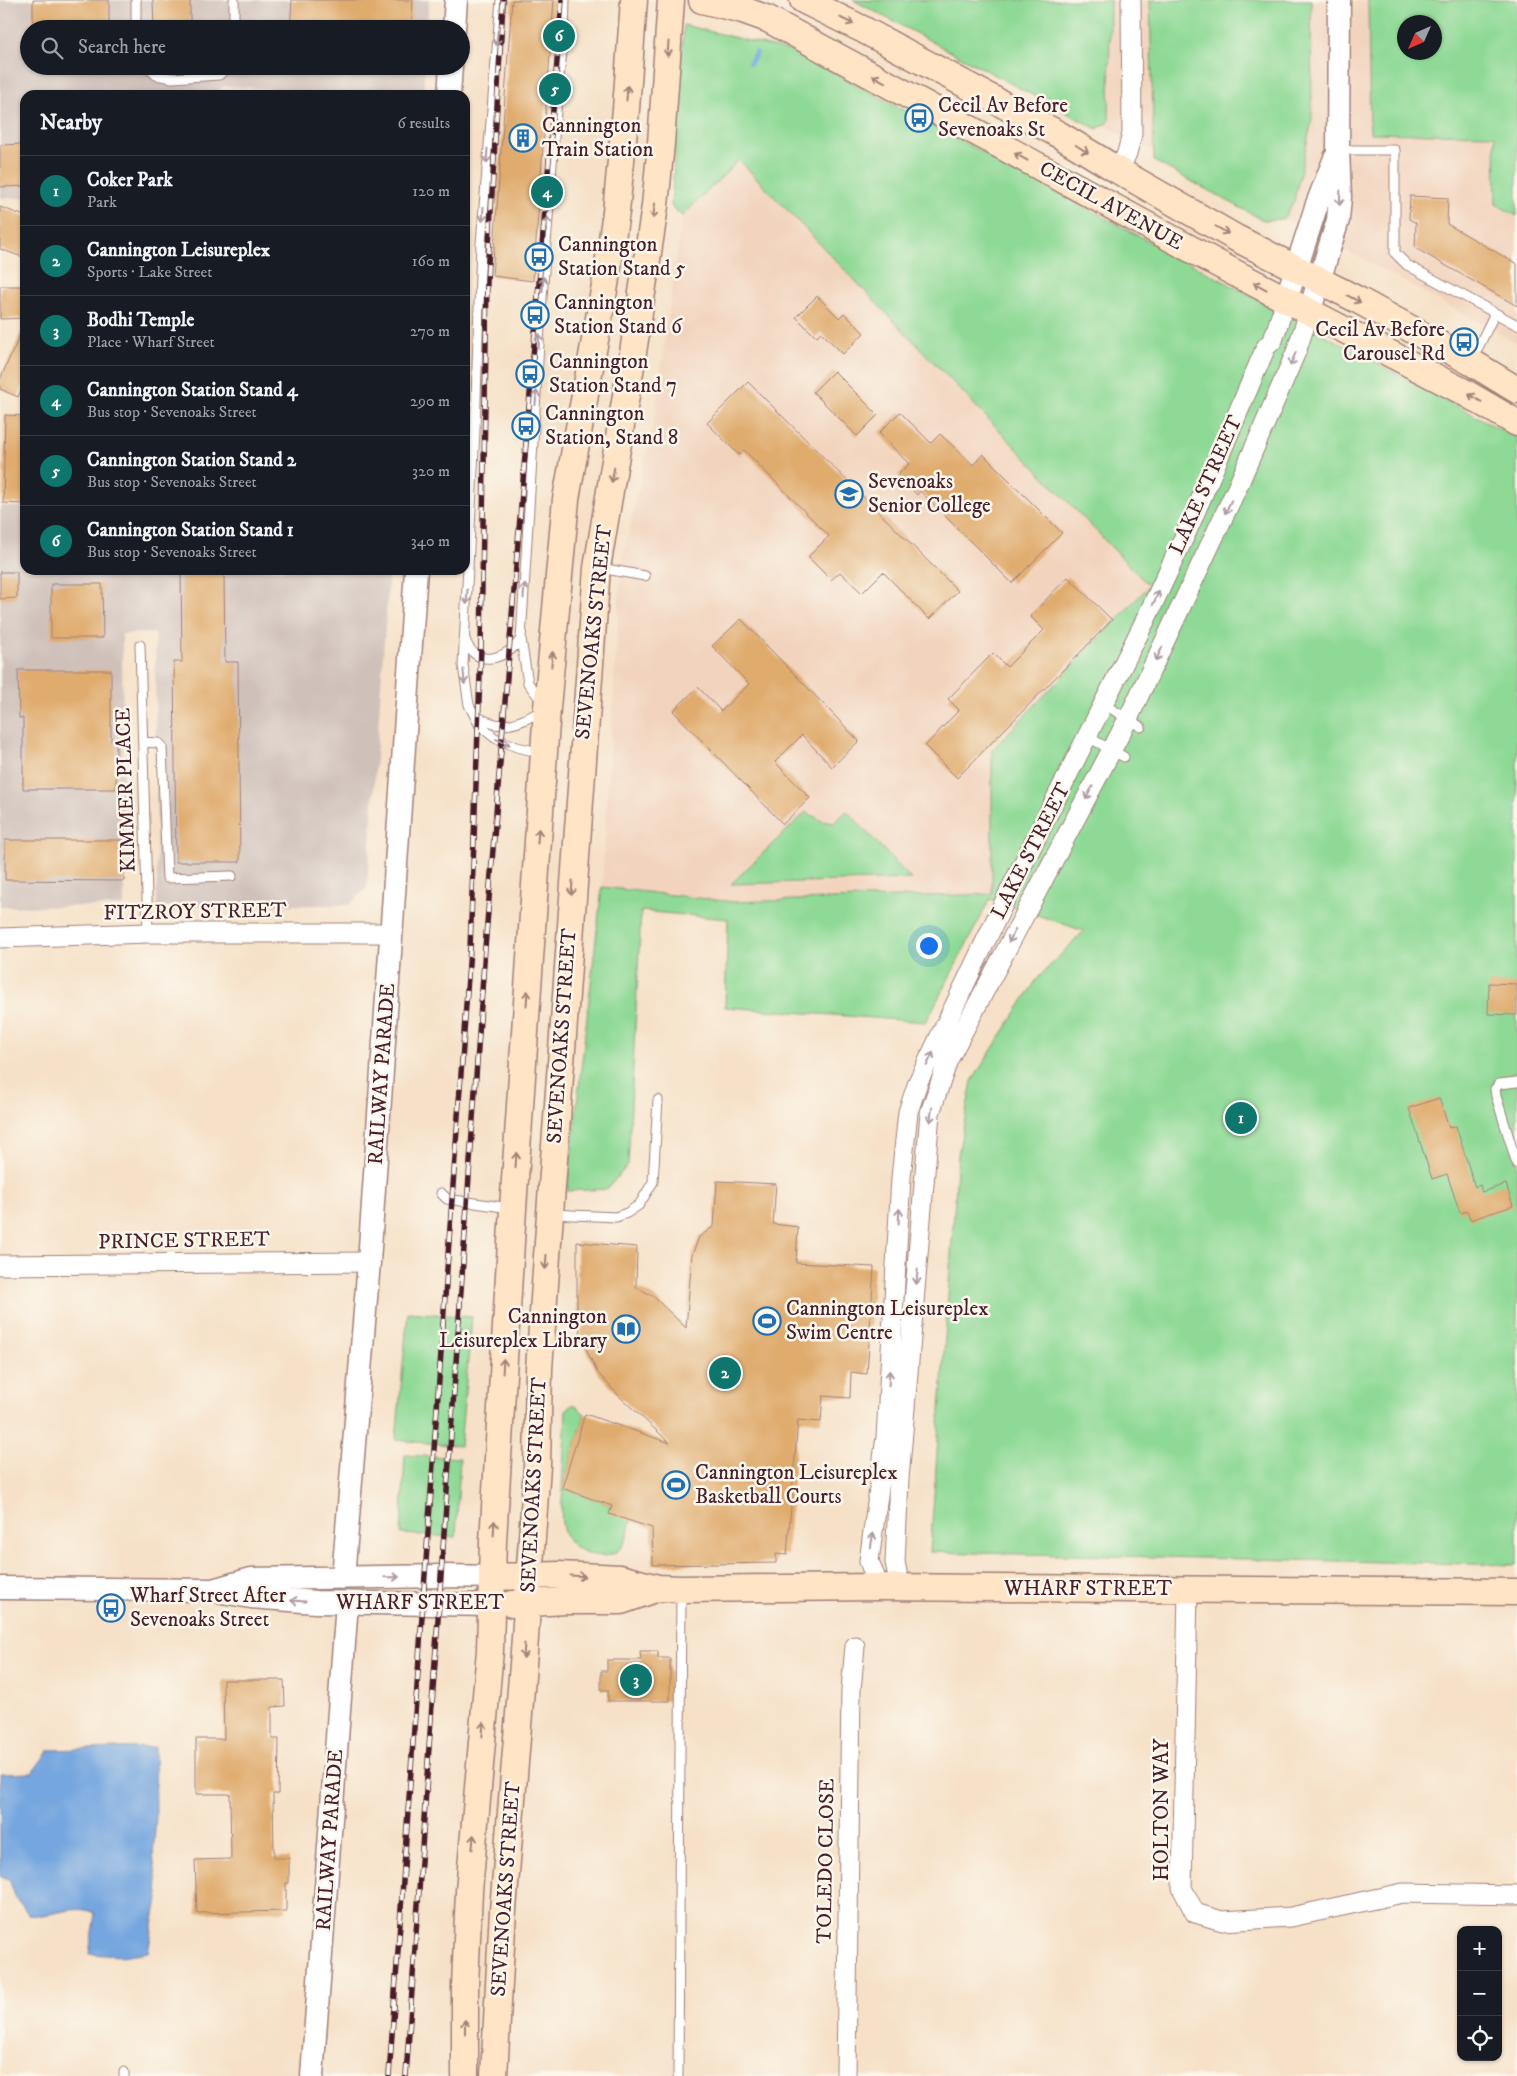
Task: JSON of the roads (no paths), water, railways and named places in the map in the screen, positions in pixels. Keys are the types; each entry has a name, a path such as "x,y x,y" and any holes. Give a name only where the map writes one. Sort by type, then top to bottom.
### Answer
{"main road":[{"name":"SEVENOAKS STREET","path":"465,2076 469,1891 490,1650 492,1577 513,1209 547,708 566,500 605,285 616,212 634,0"},
{"name":"SEVENOAKS STREET","path":"494,2076 503,1910 537,1466 539,1368 597,568 631,366 655,206 662,143 671,0"},
{"name":"CECIL AVENUE","path":"702,0 743,10 768,19 1286,300 1462,391 1517,423"},
{"name":"CECIL AVENUE","path":"803,0 862,29 1049,129 1118,171 1242,241 1471,362 1517,390"},
{"path":"563,532 578,553 597,568"},
{"path":"544,753 563,759 581,769"},
{"name":"WHARF STREET","path":"492,1577 530,1575 620,1578 670,1589 890,1587 1517,1592"},
{"name":"WHARF STREET","path":"491,1604 621,1601 670,1589"}],"street":[{"path":"455,20 456,0"},
{"path":"1118,171 1127,153 1132,134 1131,0"},
{"name":"LAKE STREET","path":"890,1587 895,1562 899,1478 930,1114 948,1060 1135,723 1296,352 1338,220 1340,197 1338,150 1339,0"},
{"path":"449,90 450,75"},
{"name":"LAKE STREET","path":"890,1587 869,1561 886,1437 901,1178 908,1112 918,1082 1188,529 1266,347 1273,340 1296,268 1338,150"},
{"name":"RAILWAY PARADE","path":"343,1578 369,1262 416,575"},
{"name":"FITZROY STREET","path":"0,938 148,934 391,933"},
{"name":"PRINCE STREET","path":"0,1265 369,1262"},
{"name":"WHARF STREET","path":"211,1590 251,1579 492,1577"},
{"name":"WHARF STREET","path":"0,1588 211,1590 251,1597 347,1603 491,1604"},
{"name":"HOLTON WAY","path":"1188,1589 1182,1888 1195,1913 1222,1921 1291,1917 1403,1893 1517,1895"},
{"name":"RAILWAY PARADE","path":"312,2076 347,1603"},
{"name":"TOLEDO CLOSE","path":"846,2076 850,1690 855,1646"}],"lane":[{"path":"136,0 136,20"},
{"path":"234,0 234,20"},
{"path":"470,534 476,430 481,243 501,0"},
{"path":"473,713 482,720 506,726 519,722 547,708 528,683 521,639 541,311 564,28 564,0"},
{"path":"156,75 172,78 219,75"},
{"path":"1338,150 1396,150 1395,253 1407,265 1517,325"},
{"path":"1471,362 1495,313"},
{"path":"597,568 645,576"},
{"path":"468,575 463,665 465,688 473,713 480,726 496,738 516,747 544,753"},
{"path":"464,639 467,646 477,656 490,658 507,654 521,639"},
{"name":"KIMMER PLACE","path":"140,645 148,934"},
{"path":"1104,704 1135,723"},
{"path":"1088,737 1118,754"},
{"path":"143,742 158,743 162,747 167,878 232,876"},
{"path":"1517,1082 1500,1084 1495,1089 1517,1164"},
{"path":"550,1214 614,1217 627,1213 639,1205 652,1182 658,1100"},
{"path":"441,1193 447,1199 477,1200 513,1209"},
{"path":"670,1589 678,2076"}],"water":[{"path":"155,1747 156,1816 153,1856 159,1894 148,1952 121,1956 89,1954 95,1913 87,1910 71,1910 46,1915 29,1915 15,1896 9,1879 0,1876 0,1774 32,1773 49,1750"}],"waterway":[{"path":"750,63 756,53"}],"railway":[{"path":"389,2076 470,949 481,647 487,281 503,0"},
{"path":"406,2076 485,948 562,0"}],"place":[{"name":"Cannington Station Stand 1","path":"559,36"},
{"name":"Cannington Station Stand 2","path":"555,89"},
{"name":"Cecil Av Before Sevenoaks St","path":"919,118"},
{"name":"Cannington Train Station","path":"523,138"},
{"name":"Cannington Station Stand 4","path":"547,192"},
{"name":"Cannington Station Stand 5","path":"539,257"},
{"name":"Cannington Station Stand 6","path":"535,315"},
{"name":"Cecil Av Before Carousel Rd","path":"1464,342"},
{"name":"Cannington Station Stand 7","path":"530,374"},
{"name":"Cannington Station, Stand 8","path":"526,426"},
{"name":"Sevenoaks Senior College","path":"849,494"},
{"name":"Coker Park","path":"1241,1118"},
{"name":"Cannington Leisureplex Swim Centre","path":"767,1321"},
{"name":"Cannington Leisureplex Library","path":"626,1329"},
{"name":"Cannington Leisureplex","path":"725,1373"},
{"name":"Cannington Leisureplex Basketball Courts","path":"676,1485"},
{"name":"Wharf Street After Sevenoaks Street","path":"111,1608"},
{"name":"Bodhi Temple","path":"636,1680"}]}
